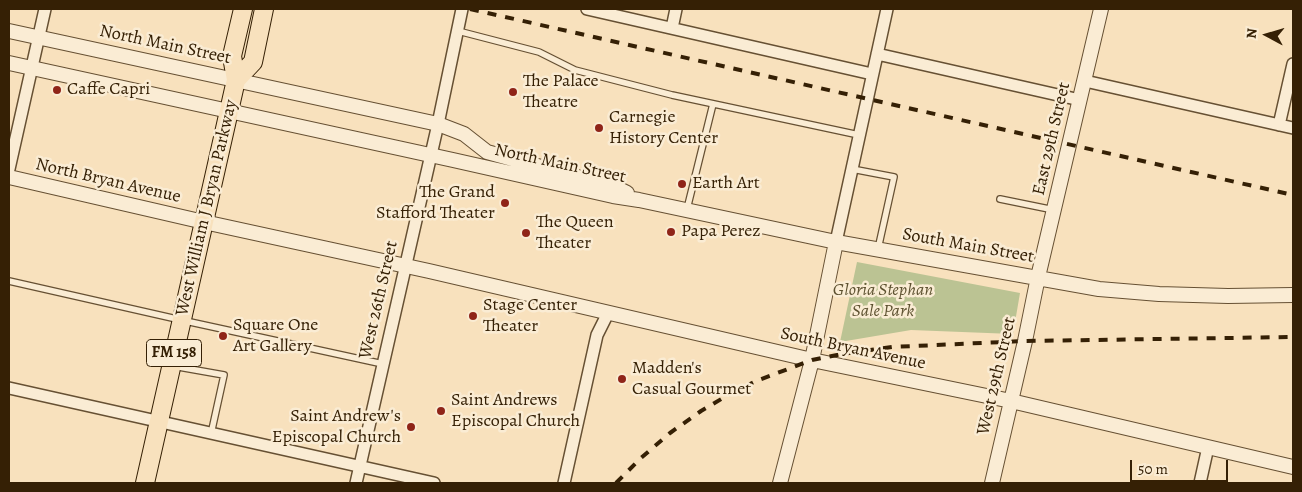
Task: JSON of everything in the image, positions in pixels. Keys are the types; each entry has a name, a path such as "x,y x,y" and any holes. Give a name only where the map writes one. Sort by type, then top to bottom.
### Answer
{"main road":[{"name":"FM 158","path":"236,80 232,56 243,9"},
{"path":"236,80 253,62 264,9"},
{"name":"West William J Bryan Parkway","path":"144,483 236,80"}],"street":[{"path":"9,169 45,9"},
{"name":"West 26th Street","path":"356,483 438,124 462,9"},
{"path":"587,9 872,74"},
{"path":"672,28 676,9"},
{"path":"780,483 812,360 887,9"},
{"name":"East 29th Street","path":"1038,277 1101,9"},
{"name":"North Main Street","path":"9,31 438,124 464,134 487,152 617,188 639,200"},
{"path":"877,54 1080,100"},
{"name":"North Main Street","path":"9,63 613,196 639,200"},
{"path":"1279,125 1293,64"},
{"path":"1085,81 1293,128"},
{"name":"North Bryan Avenue","path":"9,177 405,266"},
{"name":"South Main Street","path":"639,200 836,242 1099,288 1159,294 1293,295"},
{"name":"South Bryan Avenue","path":"405,266 812,360 1011,401 1293,467"},
{"name":"West 29th Street","path":"992,483 1038,277"},
{"path":"564,483 597,335 608,313"},
{"path":"9,388 434,483"},
{"path":"1200,483 1208,447"}],"lane":[{"path":"458,31 539,52 575,70 672,96 859,134"},
{"path":"686,210 713,104"},
{"path":"852,168 894,177 878,249"},
{"path":"1000,199 1054,210"},
{"path":"9,281 383,364"},
{"path":"172,366 224,376 211,434"}],"green space":[{"name":"Gloria Stephan Sale Park","path":"857,262 1020,293 1013,334 911,330 840,342"}],"railway":[{"path":"470,9 1293,195"},
{"path":"616,483 670,433 701,411 756,381 812,360 892,347 1025,341 1293,337"}],"place":[{"name":"Caffe Capri","path":"57,90"},
{"name":"The Palace Theatre","path":"513,92"},
{"name":"Carnegie History Center","path":"599,128"},
{"name":"Earth Art","path":"682,184"},
{"name":"The Grand Stafford Theater","path":"505,203"},
{"name":"Papa Perez","path":"671,232"},
{"name":"The Queen Theater","path":"526,233"},
{"name":"Stage Center Theater","path":"473,316"},
{"name":"Square One Art Gallery","path":"223,336"},
{"name":"Madden's Casual Gourmet","path":"622,379"},
{"name":"Saint Andrews Episcopal Church","path":"441,411"},
{"name":"Saint Andrew's Episcopal Church","path":"411,427"}]}
